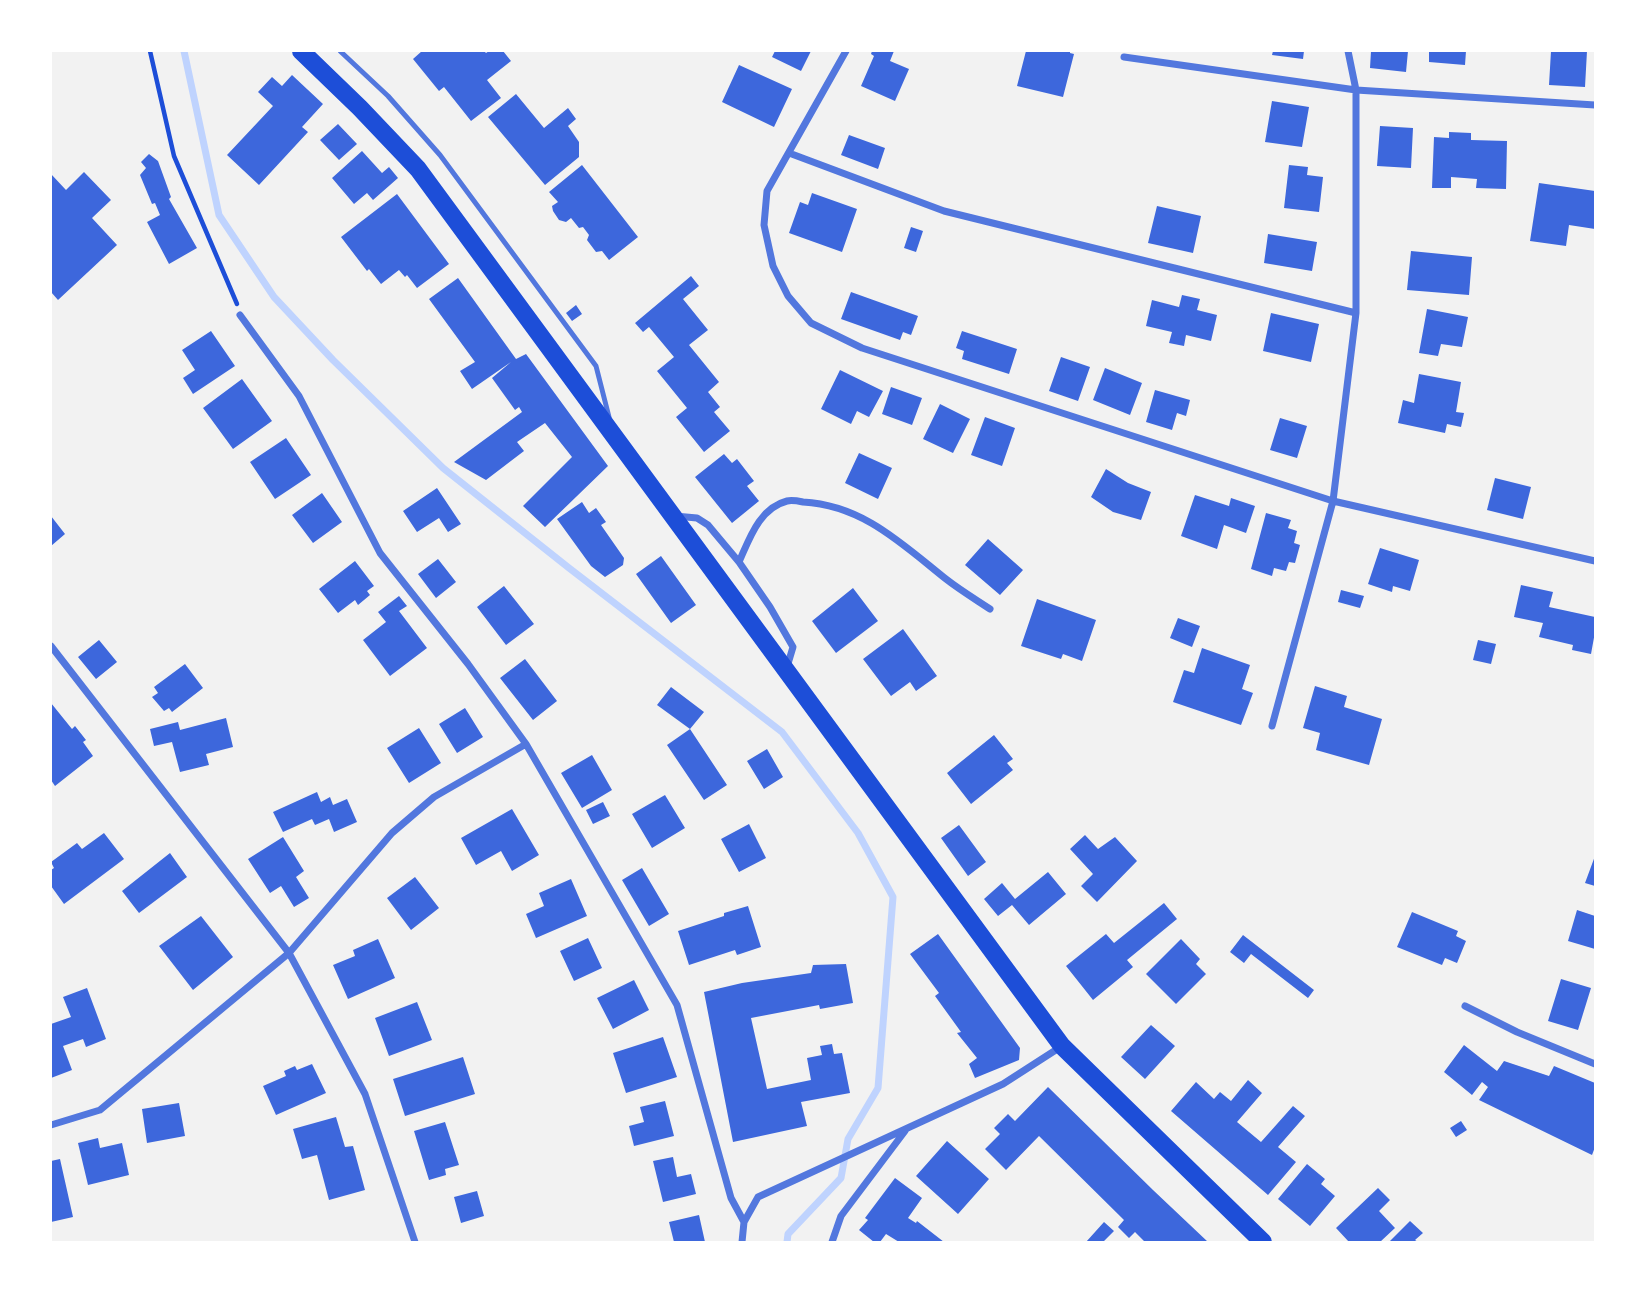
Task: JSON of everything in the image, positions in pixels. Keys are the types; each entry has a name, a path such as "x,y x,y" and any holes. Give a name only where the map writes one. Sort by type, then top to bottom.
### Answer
{"main road":[{"path":"301,51 418,169 1062,1046 1263,1242"}],"street":[{"path":"846,51 766,191 764,225 773,266 788,296 811,323 862,348 1333,501 1595,561"},
{"path":"1272,726 1333,501 1356,313 1356,90 1348,51"},
{"path":"1124,57 1356,90 1595,105"},
{"path":"789,153 944,211 1356,313"},
{"path":"240,315 299,396 380,552 468,664 526,744 677,1005 731,1198 744,1222"},
{"path":"739,562 757,524 770,510 787,501 827,503 856,514 902,542 948,580 990,609"},
{"path":"673,516 697,518 708,524 739,562 793,647 785,671"},
{"path":"51,646 289,953 365,1094 415,1242"},
{"path":"51,1125 100,1110 289,953 393,833 434,797 526,744"},
{"path":"1465,1006 1517,1032 1595,1065"},
{"path":"742,1242 744,1222 758,1197 1003,1084 1062,1046"},
{"path":"832,1242 841,1216 906,1130"}],"lane":[{"path":"340,51 388,96 440,155 596,366 612,430"}],"path":[{"path":"150,51 174,156 240,315"}],"building":[{"path":"422,51 503,51 511,61 487,80 501,98 471,121 444,87 439,91 413,59"},
{"path":"775,51 811,51 801,71 772,57"},
{"path":"872,51 894,51 890,61 909,69 895,101 861,86 874,56"},
{"path":"1026,51 1070,51 1074,54 1063,97 1017,86"},
{"path":"1273,51 1304,51 1303,59 1272,55"},
{"path":"1371,51 1408,51 1406,72 1370,68"},
{"path":"1429,51 1466,51 1465,65 1429,62"},
{"path":"1551,51 1587,51 1585,87 1549,85"},
{"path":"739,65 792,89 774,127 722,102"},
{"path":"292,75 323,104 302,127 308,132 259,185 227,155 273,106 258,92 272,77 282,86"},
{"path":"516,94 544,128 568,108 576,119 568,126 579,142 579,157 545,185 488,117"},
{"path":"1272,101 1309,107 1302,147 1265,142"},
{"path":"338,124 357,144 339,160 320,140"},
{"path":"1380,126 1413,128 1411,168 1377,166"},
{"path":"1449,132 1471,133 1471,140 1507,141 1506,189 1476,188 1477,179 1451,177 1451,188 1432,188 1434,137 1449,138"},
{"path":"849,135 885,148 878,169 841,155"},
{"path":"362,151 382,173 389,167 398,178 373,200 367,193 354,204 332,178"},
{"path":"149,154 158,161 171,197 169,199 197,248 169,264 147,222 160,215 155,203 152,204 140,175 146,168 141,162"},
{"path":"582,165 638,237 609,260 602,251 596,252 587,240 589,235 583,227 579,228 571,218 566,222 559,220 553,211 552,206 558,202 549,192"},
{"path":"1289,165 1308,167 1307,175 1323,177 1319,212 1284,208"},
{"path":"84,172 111,200 92,218 117,245 58,300 51,292 51,174 66,190"},
{"path":"1539,183 1595,191 1595,229 1569,225 1566,246 1530,241"},
{"path":"812,193 857,209 842,252 789,233 800,202 808,205"},
{"path":"397,194 449,264 417,288 407,275 405,277 399,270 381,284 369,269 367,271 341,237"},
{"path":"1157,206 1201,216 1193,253 1148,243"},
{"path":"911,227 923,231 916,252 904,248"},
{"path":"1268,234 1317,242 1312,271 1264,263"},
{"path":"1411,251 1472,257 1469,295 1407,290"},
{"path":"691,276 699,286 683,299 708,330 689,345 719,382 708,392 720,407 714,412 730,431 704,452 676,417 687,408 657,371 674,357 649,327 643,332 635,323"},
{"path":"458,278 516,359 526,354 608,466 545,527 523,506 572,457 545,423 517,442 524,451 486,480 454,462 522,412 519,407 515,410 492,378 511,362 472,389 460,371 475,362 429,299"},
{"path":"851,292 918,316 911,335 903,332 900,340 841,319"},
{"path":"1182,295 1200,299 1197,310 1217,315 1211,341 1186,335 1184,346 1169,343 1172,332 1146,326 1152,300 1179,307"},
{"path":"576,305 582,314 572,321 566,313"},
{"path":"1427,309 1468,317 1462,347 1441,344 1438,356 1419,353"},
{"path":"1271,313 1319,324 1311,362 1263,351"},
{"path":"211,331 235,366 193,394 183,378 195,370 182,350"},
{"path":"962,331 1017,349 1009,374 962,359 964,351 956,348"},
{"path":"1061,357 1090,367 1078,401 1049,391"},
{"path":"1105,368 1142,383 1130,415 1093,400"},
{"path":"840,370 883,391 869,417 857,411 851,424 821,409"},
{"path":"1419,374 1461,382 1456,412 1464,413 1461,427 1447,424 1445,433 1398,423 1403,400 1414,403"},
{"path":"242,379 272,421 233,449 203,408"},
{"path":"891,387 922,398 912,425 882,414"},
{"path":"1155,390 1190,400 1186,416 1177,413 1172,430 1146,422"},
{"path":"940,404 970,419 953,453 923,439"},
{"path":"985,417 1015,428 1002,466 971,455"},
{"path":"1280,418 1307,426 1297,458 1270,450"},
{"path":"286,438 311,475 275,499 250,462"},
{"path":"859,453 892,468 878,499 845,483"},
{"path":"724,454 732,463 737,459 754,481 747,486 759,501 732,523 695,477"},
{"path":"1106,469 1128,483 1151,492 1141,520 1113,512 1091,497"},
{"path":"1495,478 1531,487 1523,519 1487,510"},
{"path":"437,488 461,524 448,532 439,518 417,532 403,511"},
{"path":"322,493 342,522 313,543 292,515"},
{"path":"1195,495 1229,506 1231,498 1255,506 1246,533 1224,525 1217,549 1181,536"},
{"path":"582,502 589,513 596,508 606,522 601,525 624,558 623,565 605,577 591,566 557,519"},
{"path":"1266,513 1291,520 1288,528 1297,531 1294,543 1300,545 1295,563 1289,562 1286,571 1274,568 1272,576 1251,569"},
{"path":"51,516 65,534 51,546"},
{"path":"988,539 1023,570 1000,595 965,565"},
{"path":"1380,548 1419,560 1410,591 1393,586 1392,592 1368,584"},
{"path":"661,556 696,605 671,623 636,574"},
{"path":"438,559 456,582 436,598 418,574"},
{"path":"355,561 374,586 367,591 370,595 358,605 355,600 338,613 319,589"},
{"path":"1521,585 1553,592 1549,607 1595,617 1591,654 1572,650 1573,645 1539,637 1543,623 1514,617"},
{"path":"504,586 534,624 506,645 477,607"},
{"path":"853,588 878,621 836,653 812,621"},
{"path":"1341,590 1364,596 1360,608 1338,602"},
{"path":"399,596 407,606 399,611 427,648 390,676 363,640 386,622 378,612"},
{"path":"1037,599 1096,620 1082,661 1063,654 1061,659 1021,646"},
{"path":"1178,618 1200,626 1192,647 1170,638"},
{"path":"903,629 937,676 916,691 910,682 891,696 863,659"},
{"path":"99,640 117,662 96,679 78,657"},
{"path":"1478,640 1496,644 1491,664 1473,660"},
{"path":"1202,648 1250,665 1242,689 1253,693 1241,725 1173,702 1184,670 1194,673"},
{"path":"525,659 557,701 533,720 500,678"},
{"path":"185,664 203,688 172,712 169,708 164,711 152,697 158,693 154,687"},
{"path":"1315,686 1347,696 1344,707 1382,719 1369,765 1316,750 1320,733 1303,728"},
{"path":"671,687 704,712 690,729 657,705"},
{"path":"51,703 72,729 75,726 86,740 83,742 93,756 55,786 51,780"},
{"path":"465,708 483,737 457,753 439,724"},
{"path":"226,718 233,747 206,754 209,765 180,772 172,742 154,746 150,729 178,722 180,730"},
{"path":"419,728 441,763 409,783 387,748"},
{"path":"690,729 727,785 704,800 667,745"},
{"path":"994,735 1013,759 1007,763 1013,770 971,804 947,773"},
{"path":"767,749 783,777 764,789 747,761"},
{"path":"592,755 612,790 582,808 561,773"},
{"path":"317,792 321,802 330,797 333,805 347,799 357,822 334,832 329,819 315,825 312,819 283,832 273,812"},
{"path":"665,795 685,828 652,848 632,814"},
{"path":"603,802 610,816 593,824 586,810"},
{"path":"512,809 539,855 512,871 501,851 476,865 461,838"},
{"path":"749,824 766,858 739,872 721,839"},
{"path":"959,825 986,862 968,876 941,838"},
{"path":"104,833 124,859 64,904 51,886 51,870 54,868 51,862 77,843 82,849"},
{"path":"1085,835 1098,849 1115,837 1137,861 1097,902 1081,886 1093,874 1070,849"},
{"path":"283,837 304,871 296,877 309,898 294,907 281,886 270,893 248,859"},
{"path":"170,853 187,877 139,913 122,891"},
{"path":"1595,856 1595,886 1585,883"},
{"path":"642,868 669,914 649,926 622,880"},
{"path":"1048,872 1066,894 1029,925 1012,905 998,916 984,899 1002,883 1015,899"},
{"path":"415,877 439,908 411,930 387,898"},
{"path":"571,879 587,916 536,938 526,914 544,906 539,893"},
{"path":"1164,903 1177,919 1127,960 1133,967 1093,1000 1066,966 1106,934 1114,943"},
{"path":"748,906 761,947 737,955 735,950 689,965 678,931"},
{"path":"1577,910 1595,916 1595,949 1568,941"},
{"path":"1412,912 1458,931 1456,936 1466,941 1457,963 1445,958 1442,965 1397,947"},
{"path":"201,916 233,957 193,990 159,946"},
{"path":"938,934 1020,1048 1019,1060 975,1078 969,1064 977,1058 957,1033 961,1032 935,996 939,993 910,954"},
{"path":"1243,935 1314,990 1308,998 1251,954 1244,963 1230,952"},
{"path":"588,938 602,968 574,981 560,951"},
{"path":"378,939 395,978 348,999 333,965 355,956 353,950"},
{"path":"1181,939 1200,959 1196,964 1206,974 1176,1004 1146,974"},
{"path":"846,964 853,1003 820,1009 819,1005 751,1018 767,1089 811,1080 807,1058 822,1055 820,1046 832,1044 834,1054 842,1053 850,1093 801,1102 807,1126 733,1142 704,992 742,983 811,973 813,965"},
{"path":"1561,979 1591,988 1578,1030 1548,1021"},
{"path":"634,980 649,1010 613,1029 597,998"},
{"path":"87,988 106,1039 86,1047 83,1039 63,1046 72,1070 51,1078 51,1024 71,1017 63,997"},
{"path":"417,1002 432,1040 389,1056 375,1018"},
{"path":"1151,1025 1175,1046 1145,1079 1121,1057"},
{"path":"663,1037 677,1077 626,1093 613,1053"},
{"path":"1464,1045 1497,1071 1504,1061 1549,1076 1554,1066 1595,1083 1595,1147 1592,1155 1479,1100 1488,1087 1482,1082 1472,1095 1444,1072"},
{"path":"463,1057 475,1094 405,1116 393,1079"},
{"path":"312,1064 326,1093 276,1115 263,1086 286,1076 284,1071 295,1066 297,1070"},
{"path":"1248,1080 1262,1093 1237,1122 1261,1142 1293,1106 1305,1116 1278,1147 1296,1162 1268,1195 1171,1111 1196,1082 1214,1099 1220,1092 1231,1101"},
{"path":"1048,1087 1208,1242 1145,1242 1135,1232 1129,1238 1118,1227 1124,1220 1039,1136 1006,1170 985,1149 1000,1134 994,1128 1008,1114 1015,1121"},
{"path":"665,1101 674,1136 634,1146 629,1126 644,1122 640,1107"},
{"path":"179,1103 185,1136 147,1143 142,1109"},
{"path":"336,1117 345,1147 353,1146 365,1190 329,1200 317,1155 302,1159 293,1129"},
{"path":"1461,1121 1467,1130 1456,1137 1450,1128"},
{"path":"445,1122 459,1165 445,1169 446,1175 429,1180 414,1131"},
{"path":"98,1138 100,1148 122,1143 129,1175 88,1185 78,1143"},
{"path":"947,1141 989,1179 958,1214 916,1176"},
{"path":"673,1157 677,1177 691,1174 696,1194 663,1202 653,1161"},
{"path":"60,1159 73,1217 51,1222 51,1161"},
{"path":"1307,1164 1325,1179 1321,1184 1335,1196 1310,1226 1278,1199"},
{"path":"895,1178 922,1198 908,1218 916,1223 917,1221 944,1242 899,1242 886,1234 880,1242 874,1242 859,1230"},
{"path":"1378,1188 1390,1200 1379,1211 1395,1228 1380,1242 1349,1242 1336,1228"},
{"path":"477,1191 484,1216 461,1223 454,1197"},
{"path":"699,1215 705,1242 674,1242 669,1222"},
{"path":"1410,1221 1423,1233 1415,1240 1418,1242 1389,1242"},
{"path":"1104,1222 1114,1231 1103,1242 1086,1242"}],"waterway":[{"path":"184,51 219,215 274,297 333,360 443,468 782,732 858,833 893,897 878,1088 848,1139 841,1178 788,1234 787,1242"}]}
